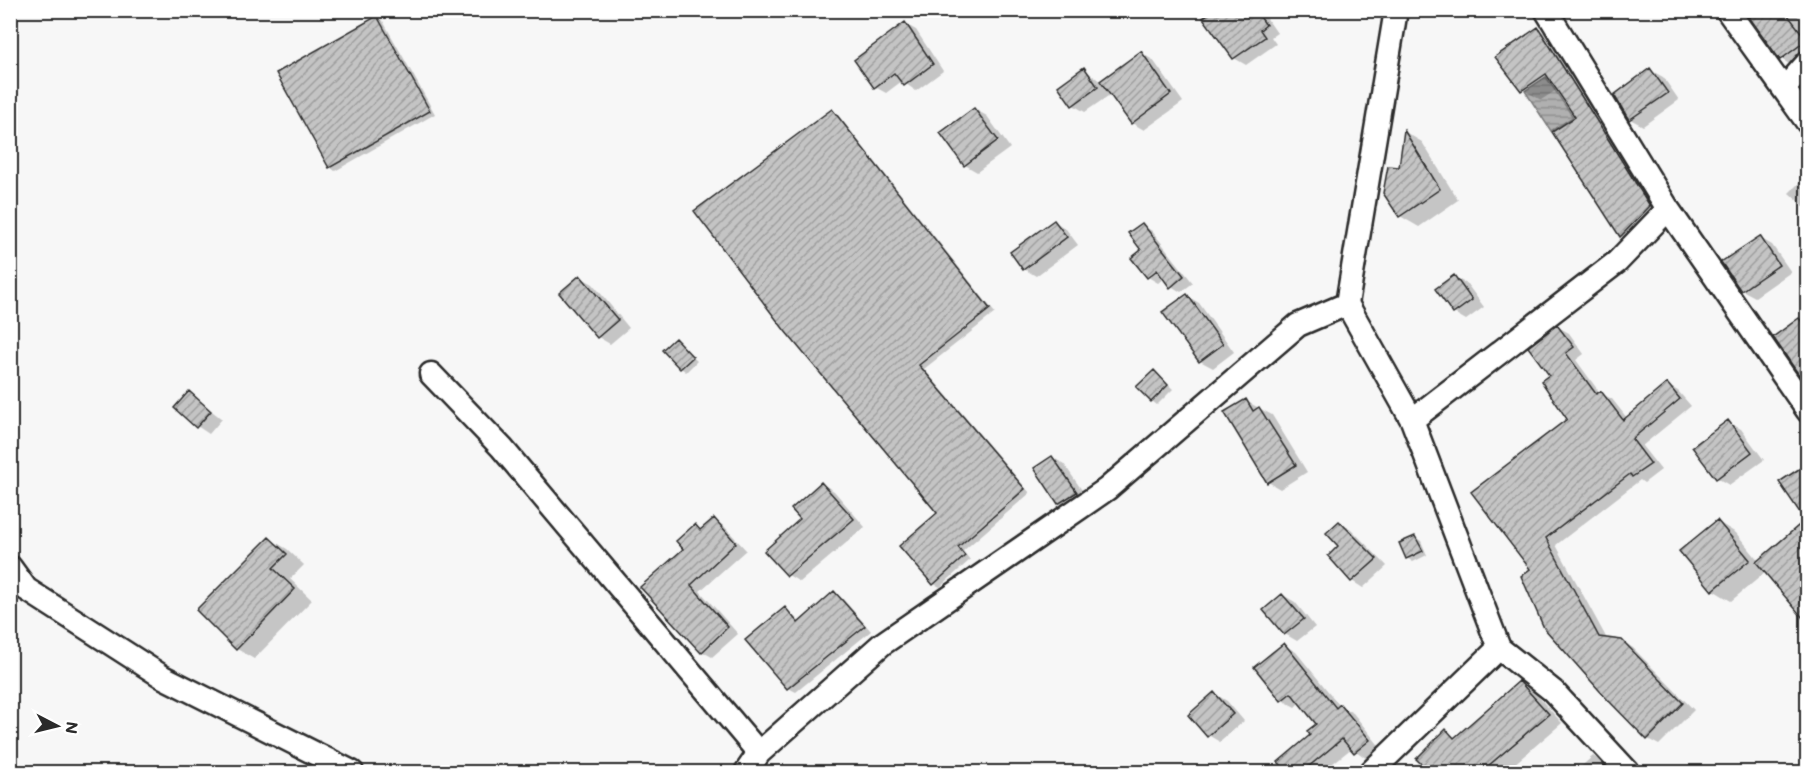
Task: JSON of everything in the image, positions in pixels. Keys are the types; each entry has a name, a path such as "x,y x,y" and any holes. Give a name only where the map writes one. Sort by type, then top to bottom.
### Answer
{"street":[{"path":"1396,10 1347,304 1412,420 1499,648 1553,691 1628,772"},
{"path":"1546,10 1668,209 1808,411"},
{"path":"1727,10 1808,123"},
{"path":"1784,89 1808,62"},
{"path":"1412,420 1617,262 1668,209"},
{"path":"746,772 759,753 882,644 1107,489 1298,325 1347,304"},
{"path":"431,374 502,448 759,753"},
{"path":"10,567 27,589 163,677 352,772"},
{"path":"1371,772 1499,648"}],"shaded area":[{"path":"1546,77 1573,117 1551,131 1525,91"}],"building":[{"path":"1213,10 1255,10 1266,25 1260,30 1265,37 1233,59 1203,18"},
{"path":"1744,10 1784,10 1807,40 1780,60"},
{"path":"377,16 430,111 329,168 276,73"},
{"path":"905,22 933,64 904,86 894,73 874,88 854,60"},
{"path":"1538,27 1650,206 1620,237 1552,132 1575,117 1546,74 1521,91 1495,57"},
{"path":"1141,51 1171,94 1131,124 1100,81"},
{"path":"1084,67 1098,87 1072,106 1058,86"},
{"path":"1650,68 1668,93 1629,120 1614,95"},
{"path":"974,108 998,140 964,166 940,133"},
{"path":"832,109 990,309 919,365 1025,489 958,547 965,556 933,585 899,546 937,513 785,331 694,211"},
{"path":"1404,130 1440,189 1399,217 1383,193 1388,166 1399,167"},
{"path":"1054,220 1067,237 1023,270 1010,252"},
{"path":"1142,223 1184,276 1170,288 1157,270 1147,278 1131,258 1141,250 1128,233"},
{"path":"1760,236 1779,265 1741,291 1721,262"},
{"path":"580,275 618,320 597,338 559,293"},
{"path":"1454,275 1472,300 1453,314 1435,289"},
{"path":"1187,294 1223,344 1199,362 1162,312"},
{"path":"1799,318 1808,330 1808,370 1799,375 1773,337"},
{"path":"1557,325 1574,347 1566,353 1596,394 1601,391 1623,420 1667,383 1680,399 1632,439 1651,464 1632,477 1630,474 1546,538 1599,637 1622,640 1683,703 1647,740 1544,628 1521,576 1530,569 1471,492 1567,419 1541,381 1549,375 1528,347"},
{"path":"675,338 693,357 680,369 662,350"},
{"path":"1154,370 1168,385 1151,402 1136,387"},
{"path":"189,391 211,411 196,428 174,408"},
{"path":"1246,399 1253,411 1259,407 1296,465 1267,483 1224,412"},
{"path":"1728,420 1752,452 1716,479 1692,447"},
{"path":"1052,456 1077,492 1058,504 1034,468"},
{"path":"1808,463 1808,624 1756,562 1805,520 1779,482"},
{"path":"821,482 854,519 787,576 764,551 800,519 791,509"},
{"path":"714,518 736,543 691,585 728,627 701,653 640,587 683,549 676,541 695,524 700,530"},
{"path":"1717,520 1750,560 1712,591 1679,551"},
{"path":"1339,521 1377,559 1351,582 1328,556 1338,546 1326,533"},
{"path":"1415,536 1423,551 1406,559 1399,543"},
{"path":"269,537 287,554 273,568 295,589 236,650 196,610"},
{"path":"834,591 865,626 787,689 745,640 785,607 798,623"},
{"path":"1282,594 1304,619 1284,635 1263,610"},
{"path":"1284,643 1336,708 1340,704 1370,740 1354,753 1342,739 1302,772 1288,772 1278,762 1310,735 1307,731 1316,724 1291,693 1281,701 1254,667"},
{"path":"1519,681 1549,714 1481,772 1430,772 1416,759 1446,729 1454,738"},
{"path":"1214,692 1233,714 1207,737 1188,715"}]}
